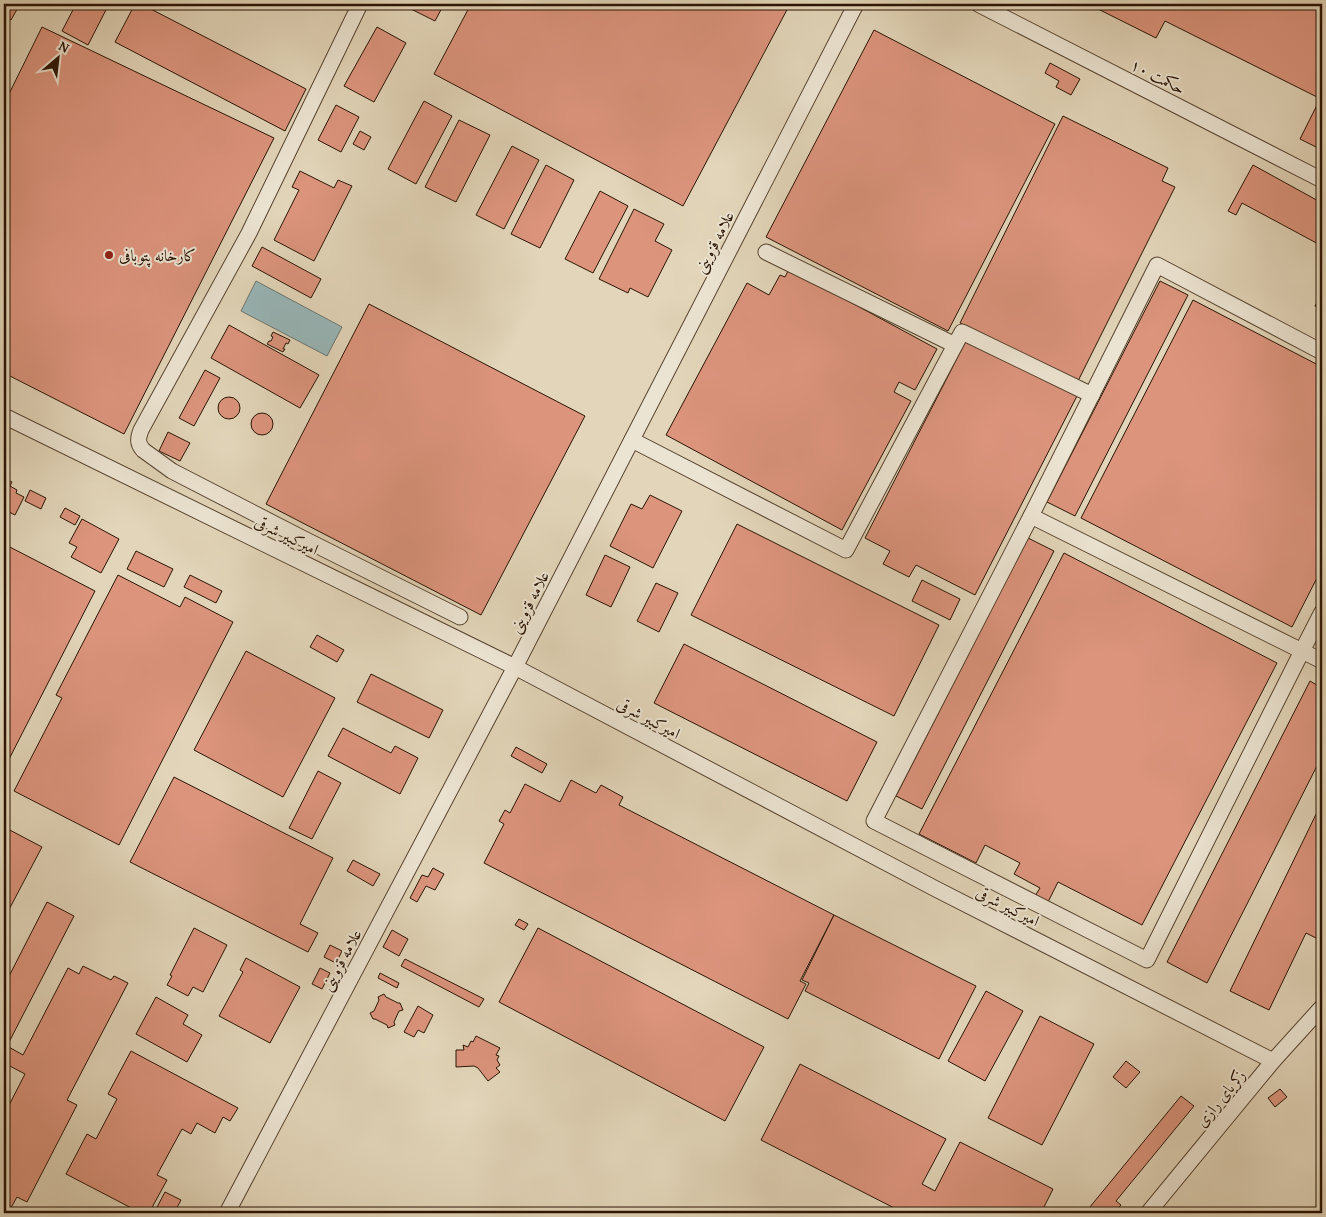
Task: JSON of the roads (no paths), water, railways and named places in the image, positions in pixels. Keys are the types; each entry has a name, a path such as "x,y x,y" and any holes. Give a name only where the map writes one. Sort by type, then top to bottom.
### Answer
{"street":[{"path":"360,4 249,233 141,430 138,438 139,446 172,471 460,616"},
{"name":"علامه قزوینی","path":"227,1213 515,667 856,4"},
{"name":"حکمت ۱۰","path":"978,4 1322,180"},
{"path":"766,252 955,345"},
{"path":"1322,352 1157,265 1031,516 874,821 1147,960 1322,612"},
{"path":"632,440 846,550 962,332 1092,395"},
{"name":"امیرکبیر شرقی","path":"4,416 515,667 934,888 1273,1061"},
{"path":"1031,516 1322,661"},
{"name":"زکریای رازی","path":"1148,1213 1273,1061 1322,1007"}],"water":[{"path":"256,281 342,327 327,356 241,311"}],"place":[{"name":"کارخانه پتوبافی","path":"109,255"}]}
